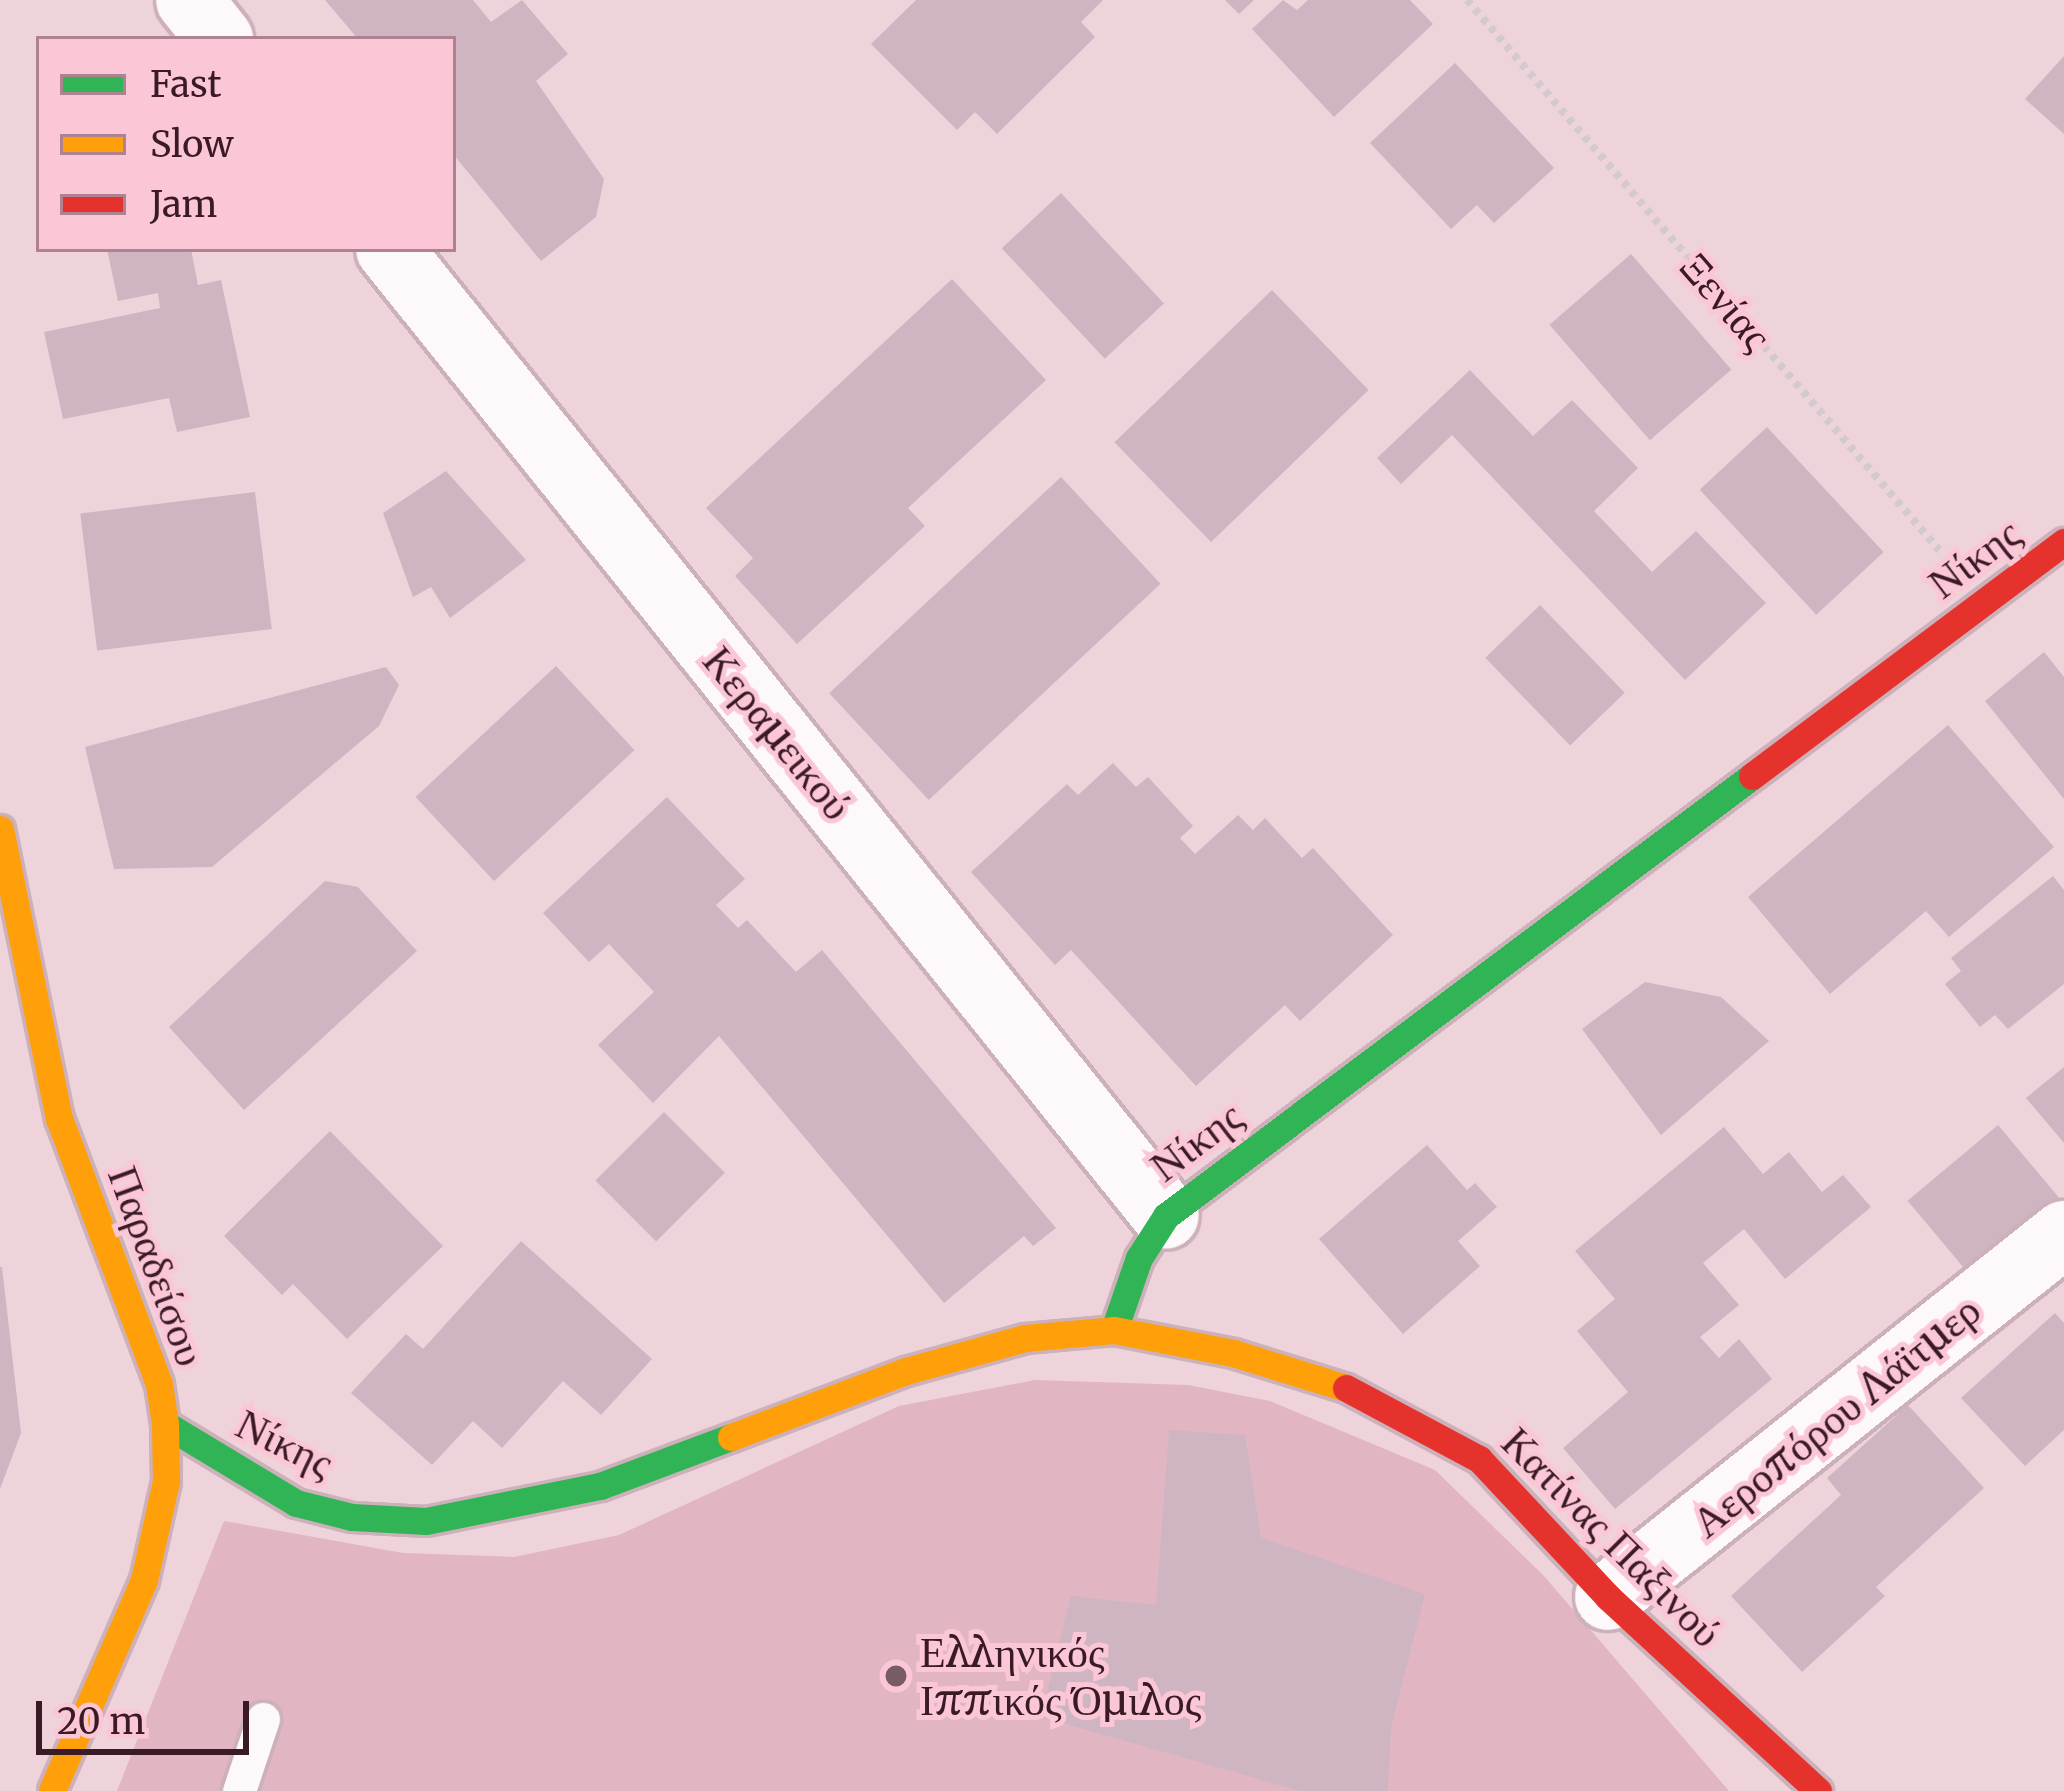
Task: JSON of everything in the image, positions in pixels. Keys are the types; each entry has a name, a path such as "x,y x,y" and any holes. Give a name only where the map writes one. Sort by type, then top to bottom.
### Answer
{"street":[{"path":"189,0 218,36"},
{"name":"Κεραμεικού","path":"391,252 1166,1216"},
{"name":"Νίκης","path":"165,1424 296,1503 352,1517 425,1521 599,1486 971,1349 1114,1330 1139,1258 1166,1216 2064,542"},
{"name":"Παραδείσου","path":"0,829 59,1118 159,1384 165,1424 166,1481 144,1580 52,1791"},
{"name":"Αεροπόρου Λάϊτμερ","path":"1608,1598 2064,1234"},
{"name":"Κατίνας Παξινού","path":"1114,1330 1234,1353 1364,1393 1479,1459 1608,1598 1818,1791"}],"lane":[{"path":"239,1791 263,1719"}],"path":[{"name":"Ξενίας","path":"1467,0 1984,603"}],"shaded area":[{"name":"Ελληνικός Ιππικός Όμιλος","path":"1035,1380 1188,1385 1270,1401 1435,1470 1544,1576 1729,1791 117,1791 224,1521 403,1553 514,1557 619,1535 899,1406"}],"building":[{"path":"325,0 473,0 491,22 522,0 568,54 536,81 604,179 596,217 541,261 456,158 456,36 355,36"},
{"path":"916,0 1103,0 1081,22 1095,37 997,134 975,112 957,130 871,44"},
{"path":"1225,0 1254,0 1239,14"},
{"path":"1283,0 1297,10 1308,0 1410,0 1433,24 1334,117 1252,29"},
{"path":"2064,56 2064,134 2025,99"},
{"path":"1455,63 1554,168 1494,223 1477,205 1451,229 1370,143"},
{"path":"1061,193 1164,303 1105,359 1002,248"},
{"path":"108,252 192,252 198,285 221,280 250,417 177,432 169,398 63,419 44,332 160,308 158,293 118,301"},
{"path":"1631,254 1731,369 1650,440 1549,325"},
{"path":"952,279 1046,380 908,508 925,526 797,644 735,576 753,558 706,508"},
{"path":"1272,290 1369,390 1211,542 1114,442"},
{"path":"1470,370 1533,436 1572,400 1638,468 1594,511 1652,572 1696,531 1766,603 1685,680 1452,435 1401,484 1377,458"},
{"path":"1767,427 1884,552 1816,615 1700,490"},
{"path":"446,471 526,560 450,618 431,587 413,597 383,513"},
{"path":"1061,477 1161,584 929,800 829,693"},
{"path":"255,492 272,629 97,650 80,513"},
{"path":"1540,605 1625,693 1570,746 1485,658"},
{"path":"2044,652 2064,677 2064,799 1985,701"},
{"path":"556,666 634,750 494,881 416,797"},
{"path":"386,667 399,685 379,726 212,867 114,869 85,747"},
{"path":"1948,725 2054,847 1949,937 1926,911 1830,994 1748,897"},
{"path":"1113,763 1136,787 1148,777 1193,826 1180,838 1195,854 1238,815 1253,830 1265,818 1302,858 1313,848 1393,935 1300,1021 1285,1005 1196,1086 1071,950 1055,965 971,872 1067,784 1078,795"},
{"path":"667,797 745,879 716,905 738,928 747,920 796,972 822,950 1056,1228 1033,1246 1024,1236 944,1303 719,1036 653,1103 598,1045 654,992 609,944 589,962 543,913"},
{"path":"2053,876 2064,890 2064,984 2008,1029 1995,1015 1980,1027 1945,984 1961,971 1951,958"},
{"path":"325,881 358,887 417,951 244,1110 169,1027"},
{"path":"1645,982 1721,997 1769,1041 1661,1135 1582,1029"},
{"path":"2064,1067 2064,1143 2026,1098"},
{"path":"664,1112 725,1173 656,1241 595,1181"},
{"path":"1998,1125 2062,1201 1971,1277 1908,1201"},
{"path":"1724,1127 1763,1174 1789,1152 1822,1192 1843,1175 1871,1207 1785,1279 1744,1229 1703,1263 1739,1305 1700,1337 1719,1358 1739,1339 1772,1379 1615,1509 1563,1448 1628,1392 1577,1331 1615,1299 1575,1251"},
{"path":"330,1131 443,1246 347,1339 293,1284 282,1295 224,1236"},
{"path":"1427,1145 1467,1190 1475,1183 1497,1207 1458,1241 1480,1266 1403,1334 1319,1239"},
{"path":"521,1241 652,1359 601,1415 563,1381 502,1448 473,1421 432,1465 351,1393 406,1334 423,1349"},
{"path":"0,1267 21,1433 0,1489"},
{"path":"2055,1313 2064,1323 2064,1430 2025,1466 1961,1398"},
{"path":"1908,1405 1984,1488 1876,1587 1885,1596 1802,1672 1731,1596 1841,1495 1827,1478"},
{"path":"1169,1430 1245,1435 1261,1538 1425,1594 1391,1728 1388,1791 1301,1791 1041,1717 1071,1596 1156,1605"}],"traffic: fast":[{"path":"1114,1330 1139,1258 1166,1216 1752,776"},
{"path":"165,1424 296,1503 352,1517 426,1521 600,1486 731,1437"}],"traffic: slow":[{"path":"0,829 59,1118 159,1384 165,1424 166,1481 144,1580 52,1791"},
{"path":"731,1437 906,1371 1025,1338 1114,1330 1233,1353 1346,1388"}],"traffic: jam":[{"path":"1752,776 2064,542"},
{"path":"1346,1388 1479,1459 1608,1597 1818,1791"}],"place":[{"name":"Ελληνικός Ιππικός Όμιλος","path":"896,1676"}]}
